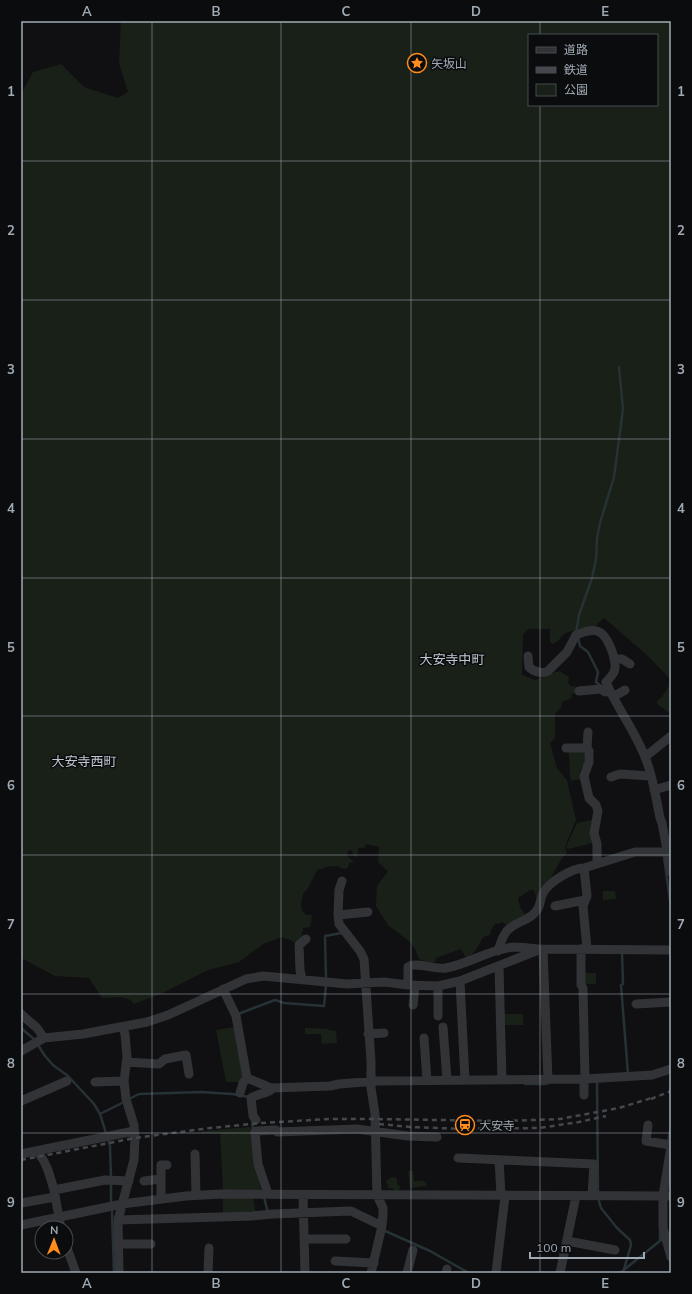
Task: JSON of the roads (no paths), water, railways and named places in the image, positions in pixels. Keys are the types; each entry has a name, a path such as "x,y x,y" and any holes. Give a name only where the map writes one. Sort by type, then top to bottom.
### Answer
{"street":[{"path":"528,656 529,667 532,670 540,672 548,671 567,652 577,635 592,630 602,634 613,653 614,659 614,672 606,682 609,693 622,712 645,757 648,776 654,790 668,839 664,852 671,872"},
{"path":"614,659 622,659 630,664"},
{"path":"579,691 600,689 609,693 624,690"},
{"path":"588,732 587,748 589,752 589,762 584,776 589,798 596,805 598,811 594,833 597,844 598,864"},
{"path":"645,757 671,736"},
{"path":"566,748 587,748"},
{"path":"610,778 620,774 648,776"},
{"path":"654,790 671,785"},
{"path":"498,951 508,929 532,916 537,911 542,894 545,890 562,876 574,870 635,852 664,852"},
{"path":"584,868 587,896 583,906 581,985 583,988 584,1095"},
{"path":"342,881 339,890 339,924 360,951 364,959 377,1195 383,1208 381,1227 371,1273"},
{"path":"555,906 585,900"},
{"path":"338,915 368,912"},
{"path":"302,979 300,970 299,945 306,939"},
{"path":"413,1005 413,987 408,967 410,965 420,965 436,969 445,968 460,965 513,947 542,951"},
{"path":"21,1051 44,1038 123,1028 148,1022 168,1015 246,979 263,976 347,984 384,982 413,987 438,988 461,983 499,969 536,951 671,950"},
{"path":"542,951 548,1080"},
{"path":"499,969 502,1080"},
{"path":"461,983 465,1080"},
{"path":"438,988 438,1016"},
{"path":"224,989 236,1016 247,1078 243,1083 240,1093"},
{"path":"636,1004 671,1002"},
{"path":"21,1014 37,1028 44,1038"},
{"path":"443,1027 447,1080"},
{"path":"119,1273 118,1220 134,1160 134,1125 126,1099 124,1081 126,1062 125,1034 123,1028"},
{"path":"368,1034 384,1033"},
{"path":"424,1038 427,1081"},
{"path":"126,1062 159,1064 165,1059 186,1055 189,1074"},
{"path":"247,1078 271,1088 330,1086 371,1082 447,1080 583,1080 647,1076 671,1069"},
{"path":"21,1101 67,1081"},
{"path":"95,1082 124,1081"},
{"path":"256,1120 253,1116 251,1098 257,1094 269,1092 271,1088"},
{"path":"648,1124 646,1142 669,1145 667,1236 671,1256"},
{"path":"265,1194 258,1164 256,1131 276,1130 277,1132 357,1129 408,1136 437,1137"},
{"path":"21,1154 134,1131"},
{"path":"36,1151 42,1156 45,1162 54,1193 59,1220"},
{"path":"196,1154 196,1195"},
{"path":"458,1158 594,1164 592,1196"},
{"path":"496,1273 503,1196 499,1160"},
{"path":"161,1198 161,1165 166,1165"},
{"path":"144,1181 161,1179"},
{"path":"21,1203 105,1180 129,1181"},
{"path":"21,1225 122,1204 161,1198 196,1195 667,1196"},
{"path":"303,1195 305,1273"},
{"path":"560,1273 576,1196"},
{"path":"118,1220 351,1211 381,1227"},
{"path":"304,1239 346,1239"},
{"path":"567,1241 615,1250"},
{"path":"119,1244 151,1244"},
{"path":"208,1273 209,1248"},
{"path":"407,1273 413,1250"},
{"path":"71,1260 76,1273"},
{"path":"335,1261 374,1263"}],"waterway":[{"path":"576,633 579,615 592,578 596,559 597,538 600,523 614,477 623,409 619,367"},
{"path":"578,638 580,646 588,652 598,672 596,682 601,686"},
{"path":"664,857 671,907"},
{"path":"326,978 325,936 342,933"},
{"path":"622,952 623,984 621,985 628,1074"},
{"path":"238,1014 275,1000 284,1003 324,1006 326,985"},
{"path":"21,1028 35,1040"},
{"path":"38,1045 53,1065 68,1076 94,1104 100,1114 110,1146 111,1178"},
{"path":"597,1082 598,1192"},
{"path":"525,1084 546,1084"},
{"path":"129,1099 139,1094 201,1092 232,1094 249,1097"},
{"path":"100,1114 124,1102"},
{"path":"252,1120 253,1131"},
{"path":"668,1142 671,1125"},
{"path":"111,1183 111,1203"},
{"path":"264,1197 268,1213"},
{"path":"599,1201 601,1208 617,1228 630,1240 631,1245 624,1269"},
{"path":"112,1211 114,1273"},
{"path":"383,1230 430,1251 469,1273"},
{"path":"660,1231 660,1241"},
{"path":"620,1273 671,1232"}],"railway":[{"path":"651,1099 671,1091"},
{"path":"21,1160 135,1138 210,1128 329,1119 505,1121 560,1119 619,1108 655,1097"},
{"path":"379,1124 410,1127 466,1129 539,1128 606,1116"}],"place":[{"name":"矢坂山","path":"417,63"},
{"name":"大安寺","path":"465,1125"}],"district":[{"name":"大安寺中町","path":"452,659"},
{"name":"大安寺西町","path":"84,761"}]}
